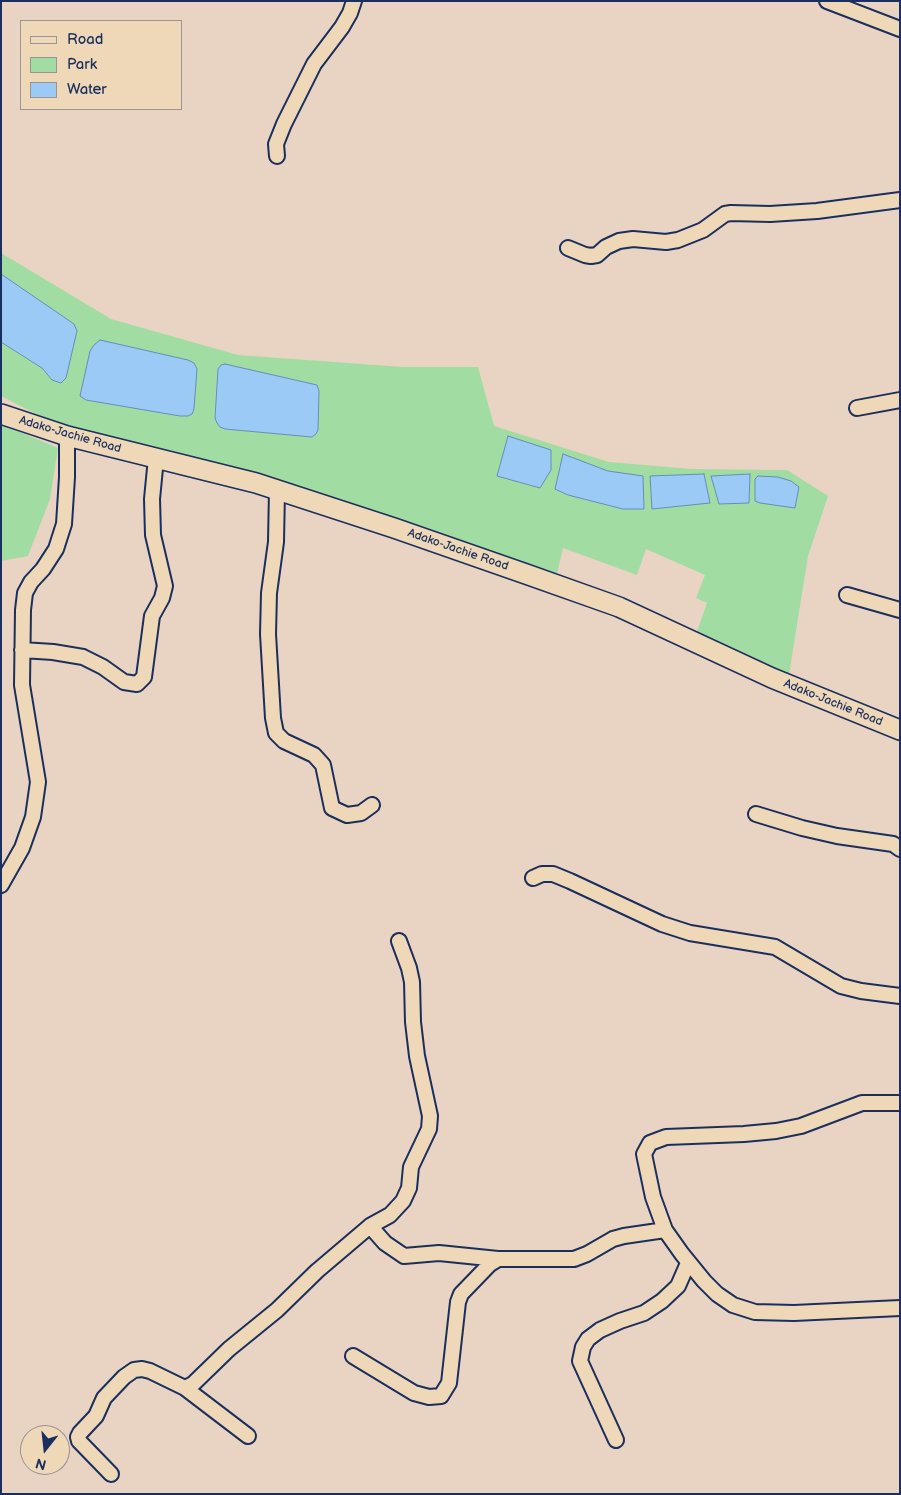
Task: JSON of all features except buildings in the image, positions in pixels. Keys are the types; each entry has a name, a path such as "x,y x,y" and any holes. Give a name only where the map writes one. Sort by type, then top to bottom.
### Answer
{"street":[{"path":"277,156 276,144 284,124 314,64 342,27 354,1"},
{"path":"827,1 900,28"},
{"path":"568,248 591,256 619,241 634,239 666,242 678,240 703,230 730,213 770,214 817,211 900,200"},
{"path":"857,408 900,400"},
{"name":"Adako-Jachie Road","path":"1,414 67,436 277,490 394,528 619,607 772,678 900,730"},
{"path":"1,885 22,848 33,817 38,782 22,686 23,610 25,593 56,549 64,524 67,436"},
{"path":"22,650 53,652 83,657 103,667 124,682 136,684 144,677 152,616 162,598 165,586 154,535 152,499 156,458"},
{"path":"277,490 276,542 269,593 268,634 273,718 276,733 284,741 314,755 323,765 332,808 347,815 360,813 372,805"},
{"path":"847,595 900,610"},
{"path":"756,814 810,830 893,844 900,849"},
{"path":"533,878 542,874 553,874 570,880 662,924 690,933 776,948 841,986 861,991 900,996"},
{"path":"185,1388 194,1384 229,1349 277,1310 318,1271 370,1226 390,1215 403,1201 408,1188 411,1168 429,1129 430,1116 416,1047 412,982 399,941"},
{"path":"900,1103 862,1103 801,1126 776,1131 666,1137 650,1143 644,1154 653,1196 665,1230 688,1263 717,1294 733,1305 755,1312 900,1308"},
{"path":"370,1226 385,1244 404,1256 447,1254 498,1259 574,1259 613,1239 665,1230"},
{"path":"353,1356 414,1393 429,1397 441,1396 449,1383 458,1302 461,1294 490,1264 498,1259"},
{"path":"616,1440 580,1361 583,1347 588,1339 600,1330 636,1316 662,1301 678,1286 688,1263"},
{"path":"111,1474 79,1441 80,1433 96,1416 104,1398 124,1377 134,1370 150,1371 185,1388 248,1436"}],"green space":[{"path":"1,253 111,319 238,355 403,367 478,367 494,426 609,462 692,469 787,470 828,496 808,556 788,681 695,637 707,603 696,598 705,575 646,549 637,575 563,548 556,578 56,424 1,396 1,342 42,368 52,380 74,324 1,274","holes":["221,365 312,437 220,427 215,418 218,369","590,465 608,471 642,476 644,509 623,509 604,504"]},
{"path":"1,424 58,448 50,499 28,556 1,561"}],"water":[{"path":"1,274 74,324 77,331 66,378 61,383 52,380 42,368 1,342"},
{"path":"100,340 194,363 197,369 192,414 180,416 86,400 80,396 90,351"},
{"path":"225,364 317,385 319,391 318,430 316,434 312,437 220,427 215,418 218,369 221,365"},
{"path":"508,436 551,450 551,470 540,488 497,476"},
{"path":"563,454 608,471 643,476 644,509 623,509 568,495 555,489"},
{"path":"704,474 710,503 652,509 650,476"},
{"path":"750,474 749,503 719,504 711,476"},
{"path":"758,476 778,477 791,481 799,487 795,508 755,501 755,479"}]}
